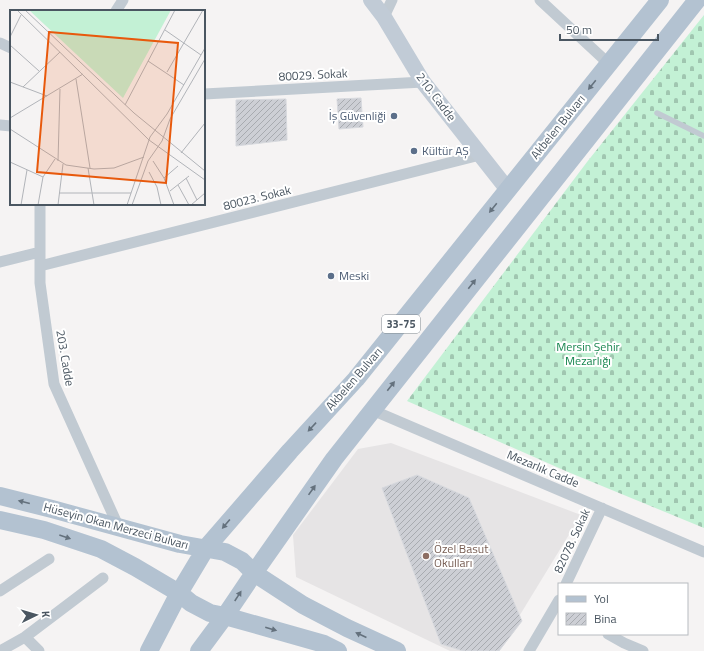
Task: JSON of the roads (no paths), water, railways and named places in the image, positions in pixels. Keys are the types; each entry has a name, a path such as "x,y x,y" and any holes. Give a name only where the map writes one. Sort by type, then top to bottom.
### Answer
{"main road":[{"name":"Akbelen Bulvarı","path":"149,651 179,593 206,548 290,451 356,379 660,0"},
{"name":"33-75","path":"199,651 334,459 697,0"},
{"name":"Hüseyin Okan Merzeci Bulvarı","path":"0,496 52,508 180,544 225,552 242,561 254,573 303,605 347,628 397,651"},
{"name":"Hüseyin Okan Merzeci Bulvarı","path":"0,520 44,530 101,549 135,567 179,593 192,603 210,612 324,644 338,651"}],"street":[{"path":"117,10 123,0"},
{"name":"210. Cadde","path":"371,0 384,17 423,82 508,190"},
{"path":"384,17 392,0"},
{"path":"540,0 609,64"},
{"path":"0,43 10,48"},
{"name":"80029. Sokak","path":"205,94 423,82"},
{"path":"0,125 10,126"},
{"name":"80023. Sokak","path":"40,266 480,155"},
{"name":"203. Cadde","path":"40,205 40,283 54,384 119,528"},
{"path":"0,262 40,252"},
{"name":"Mezarlık Cadde","path":"372,410 704,552"},
{"name":"82078. Sokak","path":"566,583 602,508"},
{"path":"0,592 49,559"},
{"path":"0,651 25,637 103,578"},
{"path":"529,651 558,604"},
{"path":"610,635 643,651"},
{"path":"25,637 39,651"}],"lane":[{"path":"657,113 704,136"}],"place":[{"name":"İş Güvenliği","path":"394,116"},
{"name":"Kültür AŞ","path":"414,151"},
{"name":"Meski","path":"331,276"},
{"name":"Özel Basut Okulları","path":"426,556"}],"park label":[{"name":"Mersin Şehir Mezarlığı","path":"588,354"}]}
